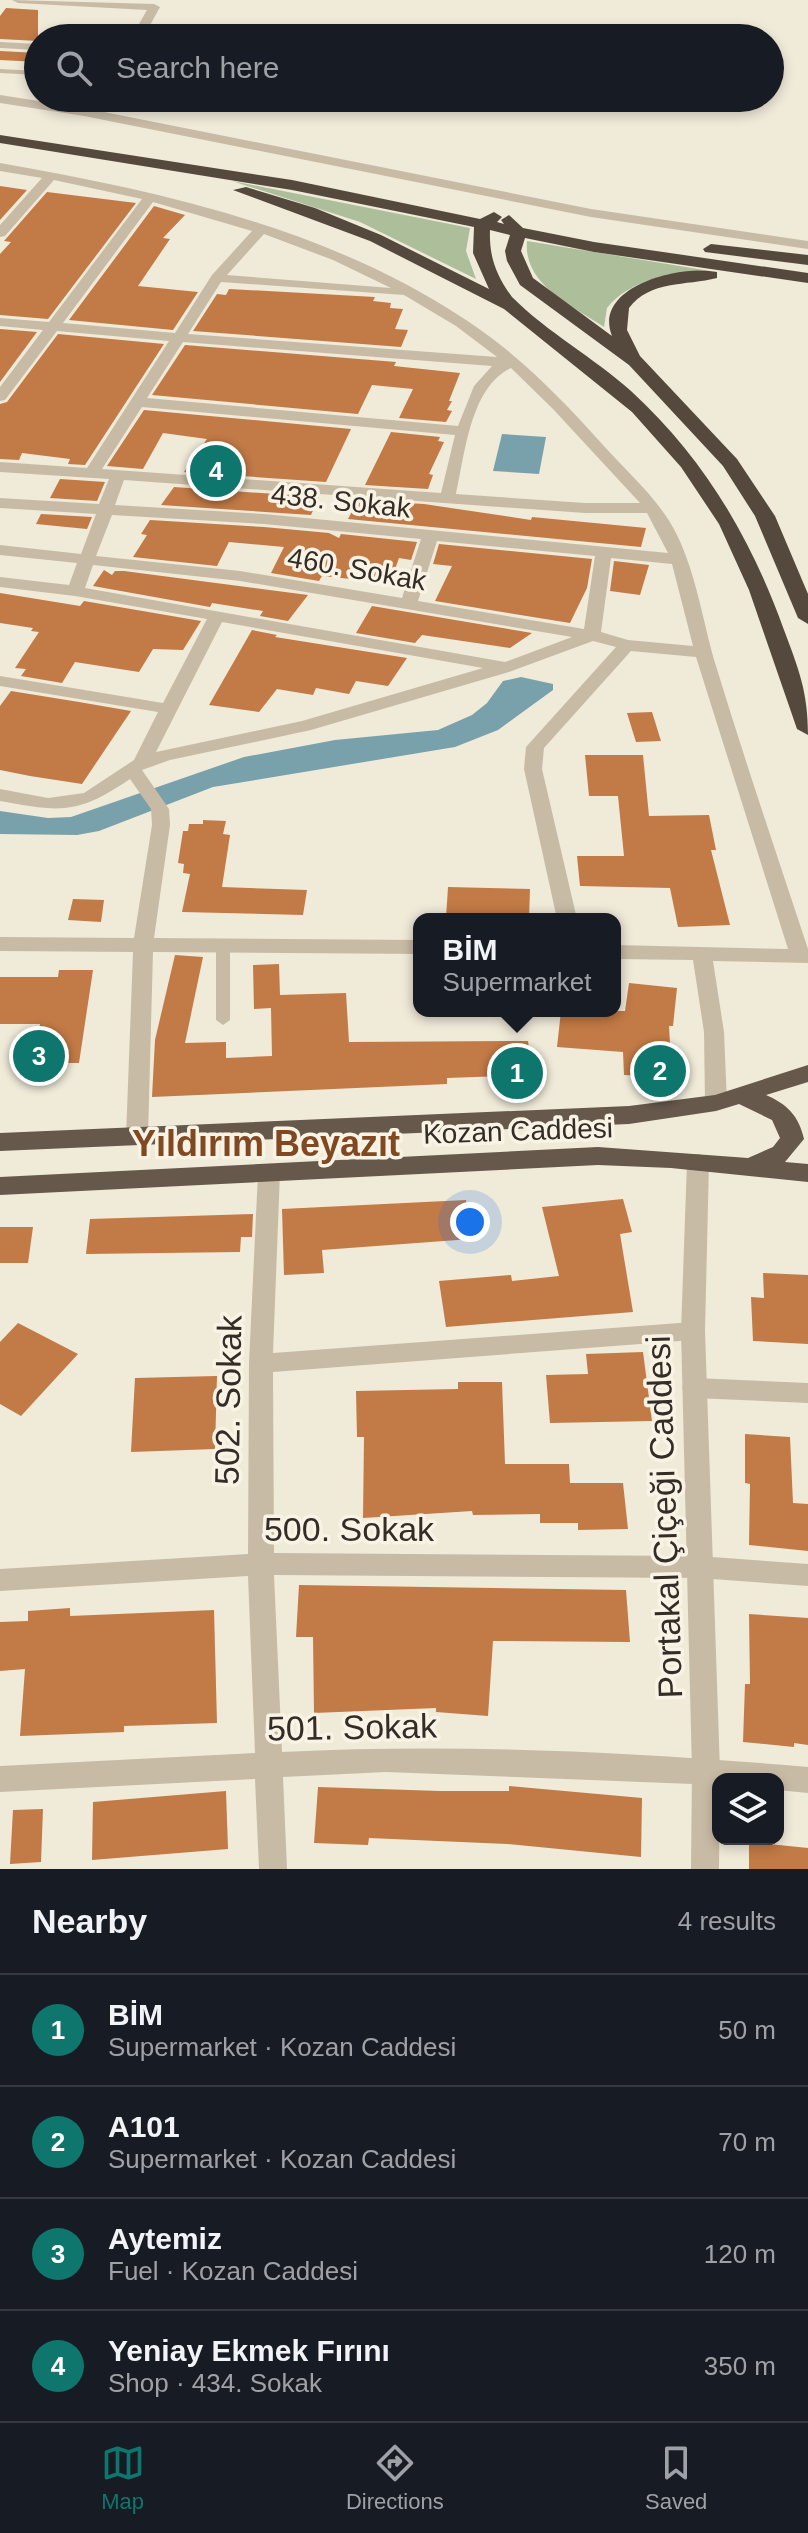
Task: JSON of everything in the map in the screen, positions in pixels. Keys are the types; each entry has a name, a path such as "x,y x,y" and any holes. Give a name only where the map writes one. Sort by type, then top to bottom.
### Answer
{"highway":[{"path":"0,125 270,167 523,226 750,271 808,278"},
{"path":"0,139 489,217"},
{"path":"0,139 153,168 296,205 417,255 508,307 620,391 662,431 690,467 741,548 808,729"},
{"path":"489,217 479,258 508,307"},
{"path":"523,226 808,260"},
{"path":"523,226 513,251 526,281 635,361 712,441 765,516 808,618"},
{"path":"635,361 618,328 617,320 627,300 659,282 750,271"},
{"name":"Kozan Caddesi","path":"0,1142 572,1118 716,1103 808,1073"},
{"path":"740,1096 767,1104 783,1114 790,1125 792,1139 782,1153 750,1168"},
{"name":"Kozan Caddesi","path":"0,1186 598,1156 808,1173"}],"street":[{"path":"18,0 154,7 145,24"},
{"path":"0,45 24,46"},
{"path":"0,99 24,100"},
{"path":"133,112 591,213 808,245"},
{"path":"0,167 151,196 261,229 350,263 407,293 513,362 571,418 649,508 668,533 703,652 804,956 621,952"},
{"path":"0,233 18,205 52,175"},
{"path":"0,397 151,196"},
{"path":"91,474 217,278 261,229"},
{"path":"217,278 407,293"},
{"path":"0,322 469,362 513,362"},
{"path":"447,499 464,431 489,374 513,362"},
{"path":"136,402 464,431"},
{"path":"0,467 585,508 649,508"},
{"path":"75,591 118,476"},
{"name":"438. Sokak","path":"0,503 264,519 676,559"},
{"path":"408,605 430,537"},
{"name":"460. Sokak","path":"0,550 240,576 592,635 627,645 703,652"},
{"path":"0,795 48,804 73,803 91,797 136,766 206,745 331,719 506,667 592,635 604,552"},
{"path":"0,582 75,591 506,667"},
{"path":"136,766 170,709 217,616"},
{"path":"566,913 533,769 535,747 627,645"},
{"path":"0,681 170,709"},
{"path":"136,766 160,809 161,825 143,943 137,1137"},
{"path":"0,944 413,947"},
{"path":"702,954 714,1032 716,1103"},
{"name":"Portakal Çiçeği Caddesi","path":"698,1162 693,1331 706,1771 705,1869"},
{"name":"502. Sokak","path":"269,1173 261,1363 261,1564 273,1869"},
{"path":"261,1363 693,1331"},
{"path":"694,1388 808,1393"},
{"name":"500. Sokak","path":"0,1580 261,1564 698,1567 808,1575"},
{"name":"501. Sokak","path":"0,1779 386,1759 706,1771 808,1780"}],"lane":[{"path":"0,71 24,72"},
{"path":"223,945 223,1020"}],"green space":[{"path":"232,181 470,228 466,251 476,279 360,222"},
{"path":"527,241 704,270 664,276 627,290 607,308 604,327 552,293 541,282 528,256"}],"water":[{"path":"502,434 546,437 539,474 493,471"},
{"path":"521,677 553,684 553,690 498,730 455,747 213,787 99,831 77,835 0,834 0,811 48,818 71,817 244,757 335,740 438,730 472,715 487,703 503,681"}],"building":[{"path":"6,8 38,10 38,24 24,24 24,40 0,39 0,16"},
{"path":"0,51 24,52 24,61 0,60"},
{"path":"0,186 27,190 0,220"},
{"path":"47,192 136,203 48,319 0,315 0,254 11,242 4,241"},
{"path":"154,206 185,215 163,238 170,239 138,286 198,292 173,330 69,320"},
{"path":"229,289 375,297 373,301 391,303 390,308 403,309 395,329 408,330 401,347 193,331 217,294 226,295"},
{"path":"0,329 37,332 0,382"},
{"path":"58,334 164,344 85,465 68,464 70,459 22,453 19,460 0,459 0,404 7,402"},
{"path":"185,345 396,362 394,366 460,373 449,401 452,401 447,410 452,411 446,422 399,418 413,389 372,385 358,414 152,395"},
{"path":"144,410 351,429 326,482 184,472 207,439 163,433 143,469 107,466"},
{"path":"391,432 440,437 438,441 444,442 429,474 433,475 428,489 365,485"},
{"path":"60,479 105,482 97,501 50,498"},
{"path":"174,487 319,497 311,515 161,505"},
{"path":"358,500 424,504 531,520 532,517 646,528 641,547 348,519"},
{"path":"41,514 92,517 87,529 36,524"},
{"path":"150,520 329,533 339,538 341,534 417,542 411,560 399,558 390,583 322,576 319,581 271,573 284,547 229,542 217,566 133,557 147,535 141,534"},
{"path":"439,544 592,559 587,588 570,623 435,601 452,566 433,564"},
{"path":"614,561 649,565 640,595 610,591"},
{"path":"104,570 112,575 115,571 124,571 308,595 288,621 260,616 263,611 212,603 210,607 93,586"},
{"path":"0,593 80,606 84,601 201,621 183,650 153,649 139,672 75,662 62,683 21,676 26,669 15,668 39,632 31,631 33,628 0,623"},
{"path":"372,606 532,633 510,648 422,635 415,643 356,633"},
{"path":"252,630 277,635 275,637 407,658 388,686 356,681 349,694 316,688 313,695 277,689 259,712 209,705"},
{"path":"11,691 131,711 82,784 30,776 0,770 0,706"},
{"path":"652,712 661,741 636,742 627,713"},
{"path":"585,755 643,755 649,816 709,815 716,850 711,850 730,925 678,927 670,888 580,886 577,856 624,856 618,796 589,796"},
{"path":"203,820 226,821 223,834 230,835 222,887 307,890 303,915 182,912 190,874 183,873 184,864 178,863 183,831 188,831 189,824 203,824"},
{"path":"448,887 530,889 529,913 446,913"},
{"path":"73,899 104,900 101,922 68,920"},
{"path":"175,955 203,957 185,1043 226,1042 226,1058 272,1056 271,1008 254,1009 253,965 279,964 280,995 346,993 349,1042 528,1041 533,1075 447,1078 447,1084 152,1097 155,1040"},
{"path":"59,970 93,970 79,1063 33,1063 40,1024 0,1024 0,977 58,977"},
{"path":"629,983 677,988 673,1026 669,1026 672,1077 624,1075 623,1052 557,1047 560,1017 621,1017 621,1011 625,1011"},
{"path":"623,1199 632,1232 620,1234 633,1312 446,1327 439,1281 511,1275 512,1281 559,1276 542,1207"},
{"path":"466,1200 471,1239 322,1250 324,1273 284,1275 282,1209"},
{"path":"253,1214 252,1237 241,1237 240,1252 86,1254 90,1219"},
{"path":"0,1227 33,1227 28,1263 0,1263"},
{"path":"763,1273 808,1275 808,1344 753,1341 751,1297 764,1298"},
{"path":"18,1323 78,1354 21,1416 0,1404 0,1342"},
{"path":"643,1352 652,1421 550,1423 546,1375 588,1374 586,1354"},
{"path":"217,1376 215,1449 131,1452 135,1378"},
{"path":"458,1382 502,1382 505,1464 569,1464 570,1483 623,1483 628,1529 578,1530 578,1523 540,1523 540,1514 473,1515 472,1511 363,1518 364,1437 357,1437 356,1391 458,1389"},
{"path":"745,1434 790,1437 793,1503 808,1504 808,1551 749,1545 750,1484 745,1483"},
{"path":"299,1585 626,1590 630,1642 493,1641 488,1716 436,1712 436,1708 314,1713 313,1637 296,1637"},
{"path":"70,1608 70,1616 214,1610 217,1723 124,1726 124,1732 20,1736 25,1669 0,1671 0,1622 28,1621 28,1611"},
{"path":"749,1614 808,1618 808,1745 794,1743 794,1747 743,1742 745,1684 750,1684"},
{"path":"509,1786 642,1798 641,1857 507,1844 369,1838 368,1845 314,1843 318,1787 509,1791"},
{"path":"226,1791 228,1849 92,1860 93,1802"},
{"path":"43,1809 41,1862 10,1864 13,1810"},
{"path":"749,1845 808,1848 808,1869 749,1869"}],"place":[{"name":"Yeniay Ekmek Fırını","path":"216,471"},
{"name":"Aytemiz","path":"39,1056"},
{"name":"A101","path":"660,1071"},
{"name":"BİM","path":"517,1073"}],"district":[{"name":"Yıldırım Beyazıt","path":"266,1143"}]}
